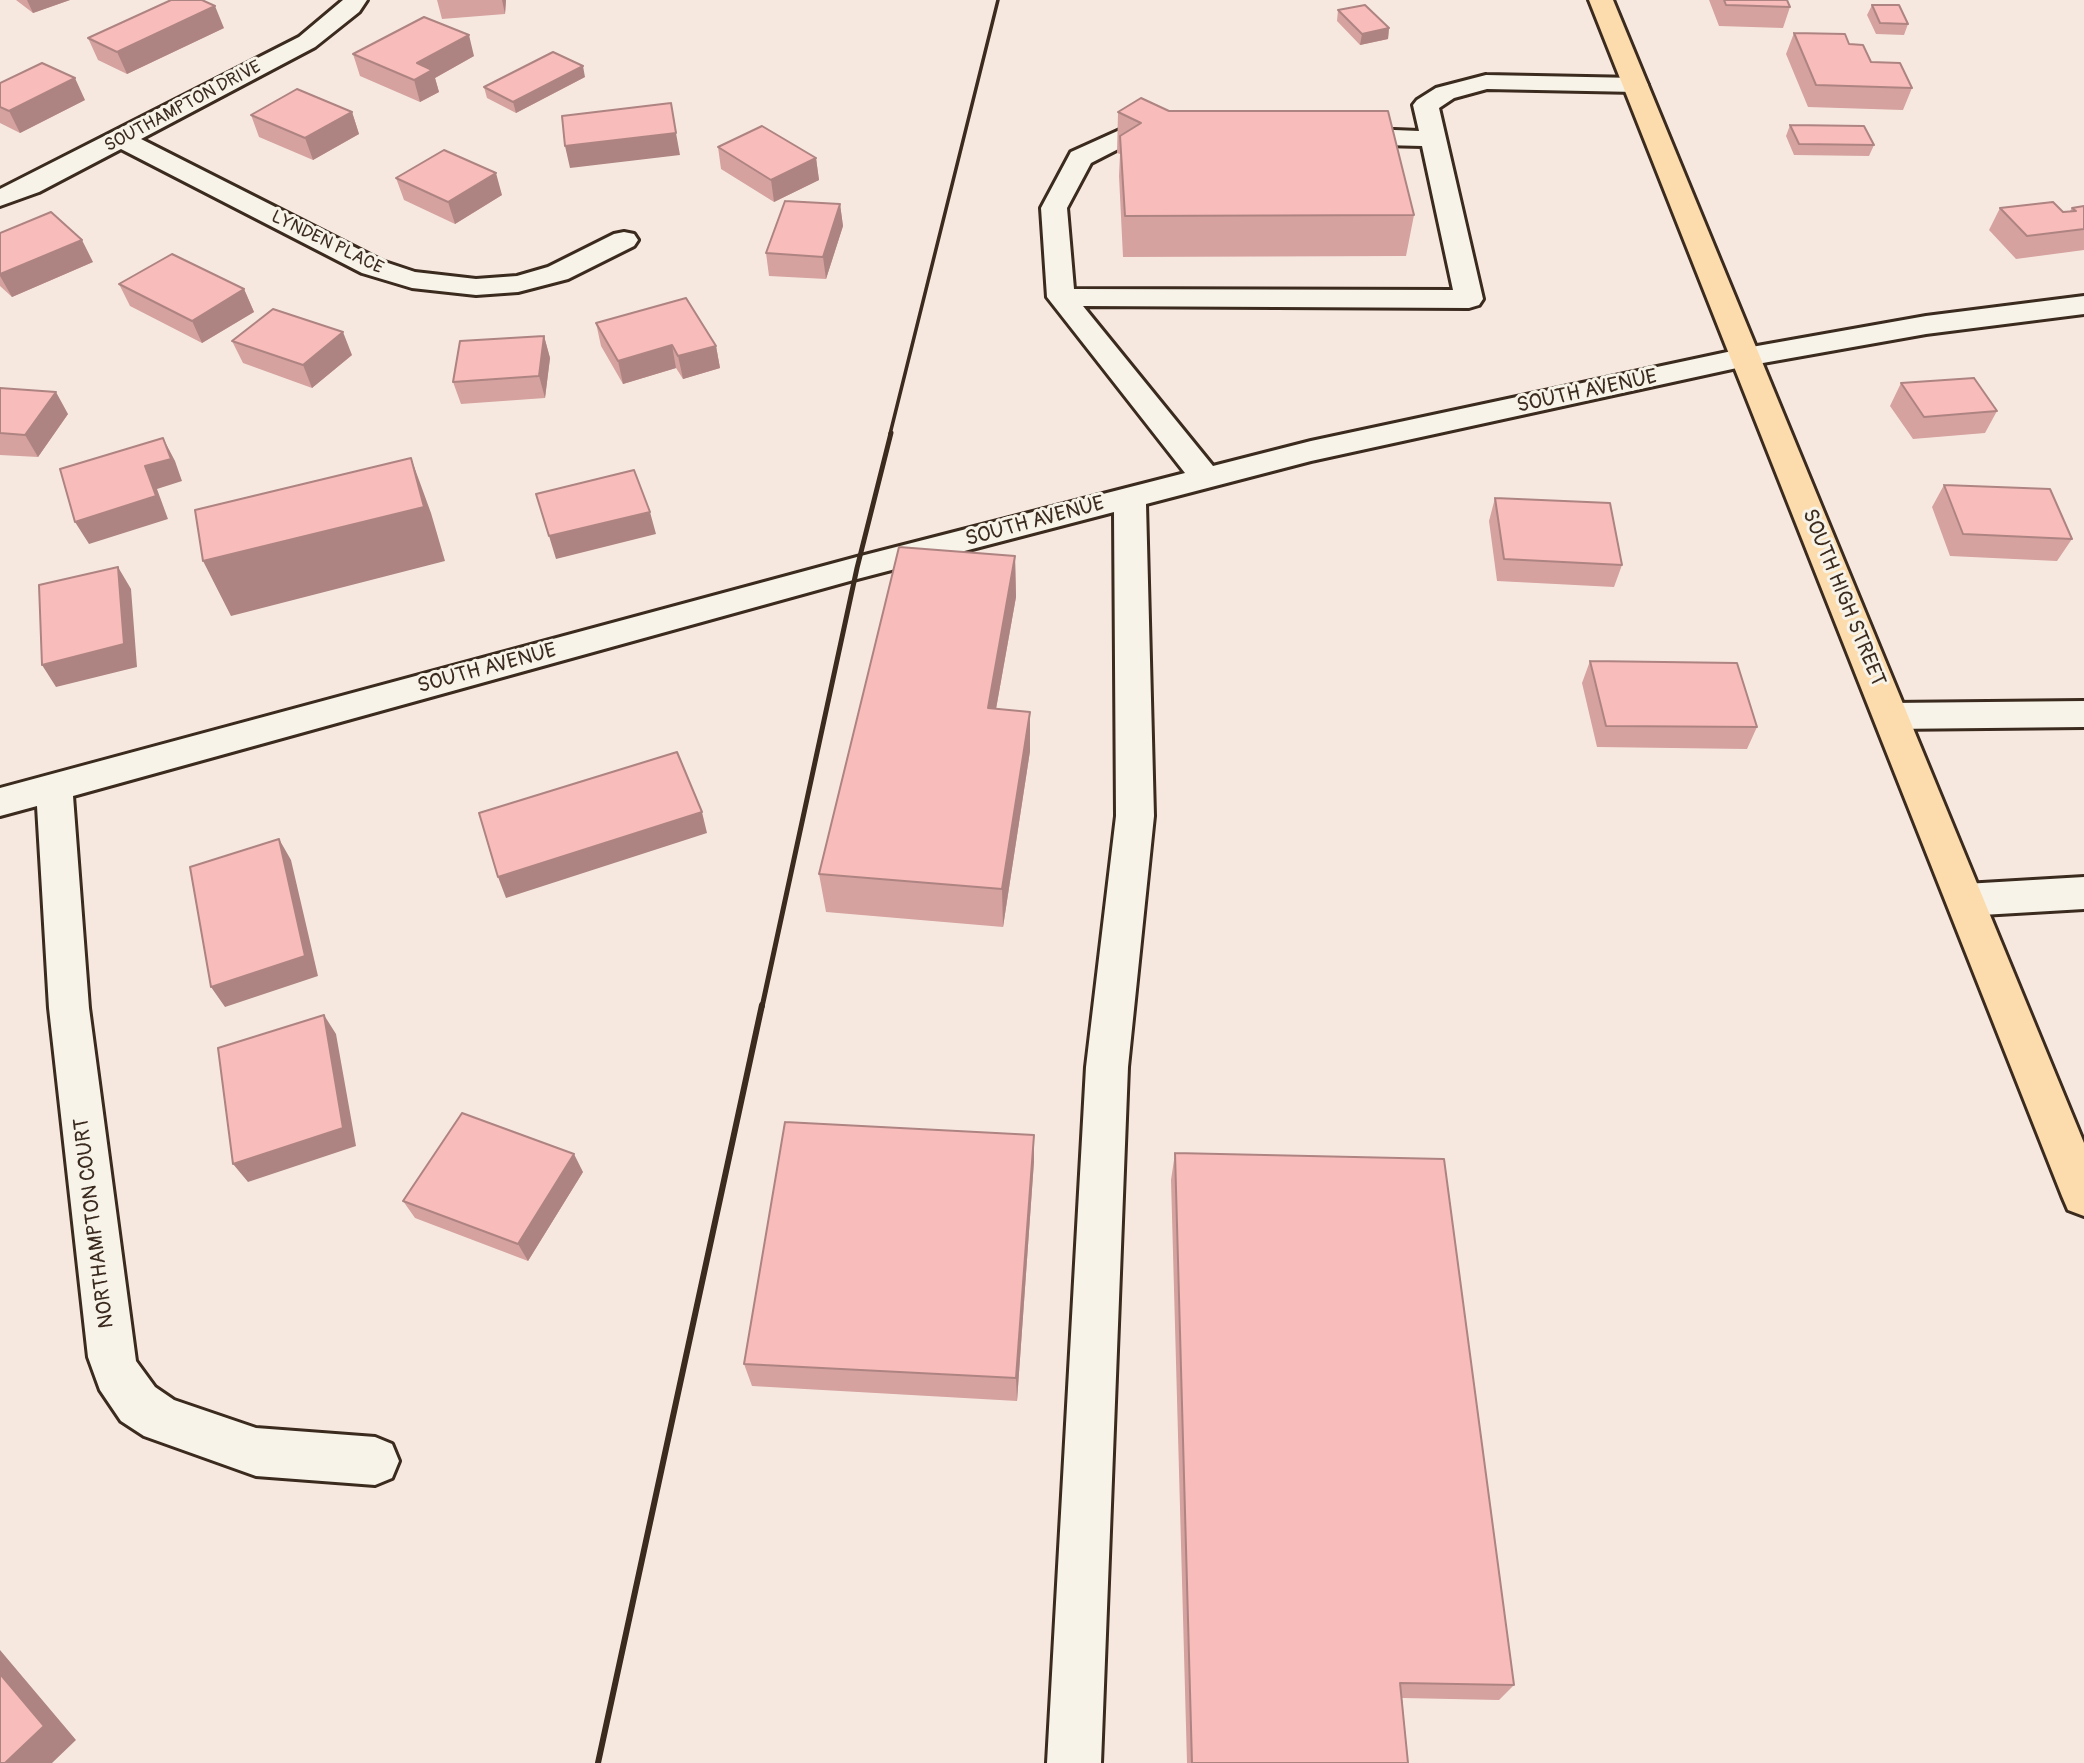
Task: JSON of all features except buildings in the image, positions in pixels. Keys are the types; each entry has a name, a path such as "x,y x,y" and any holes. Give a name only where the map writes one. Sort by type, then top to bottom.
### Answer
{"main road":[{"name":"SOUTH HIGH STREET","path":"1601,0 2084,1196"}],"street":[{"name":"SOUTHAMPTON DRIVE","path":"0,198 30,186 307,42 351,7 355,0"},
{"path":"1061,297 1469,299 1426,105 1445,93 1486,82 1636,85"},
{"path":"1155,146 1195,134 1170,127 1122,137 1080,158 1054,208 1061,297 1206,478"},
{"path":"1313,135 1433,139"},
{"name":"LYNDEN PLACE","path":"122,139 361,262 412,280 476,287 519,284 558,273 624,240"},
{"path":"1062,190 1131,159"},
{"name":"SOUTH AVENUE","path":"0,802 857,568 1311,451 1746,357 1926,325 2084,305"},
{"path":"1074,1763 1107,1067 1135,816 1130,497"},
{"path":"1891,716 2084,714"},
{"name":"NORTHAMPTON COURT","path":"54,787 69,1009 111,1357 117,1374 138,1404 161,1419 256,1452 375,1461"},
{"path":"1965,900 2084,893"}],"railway":[{"path":"890,434 998,0"},
{"path":"762,1007 857,568 891,433"},
{"path":"598,1763 762,1005"}]}
